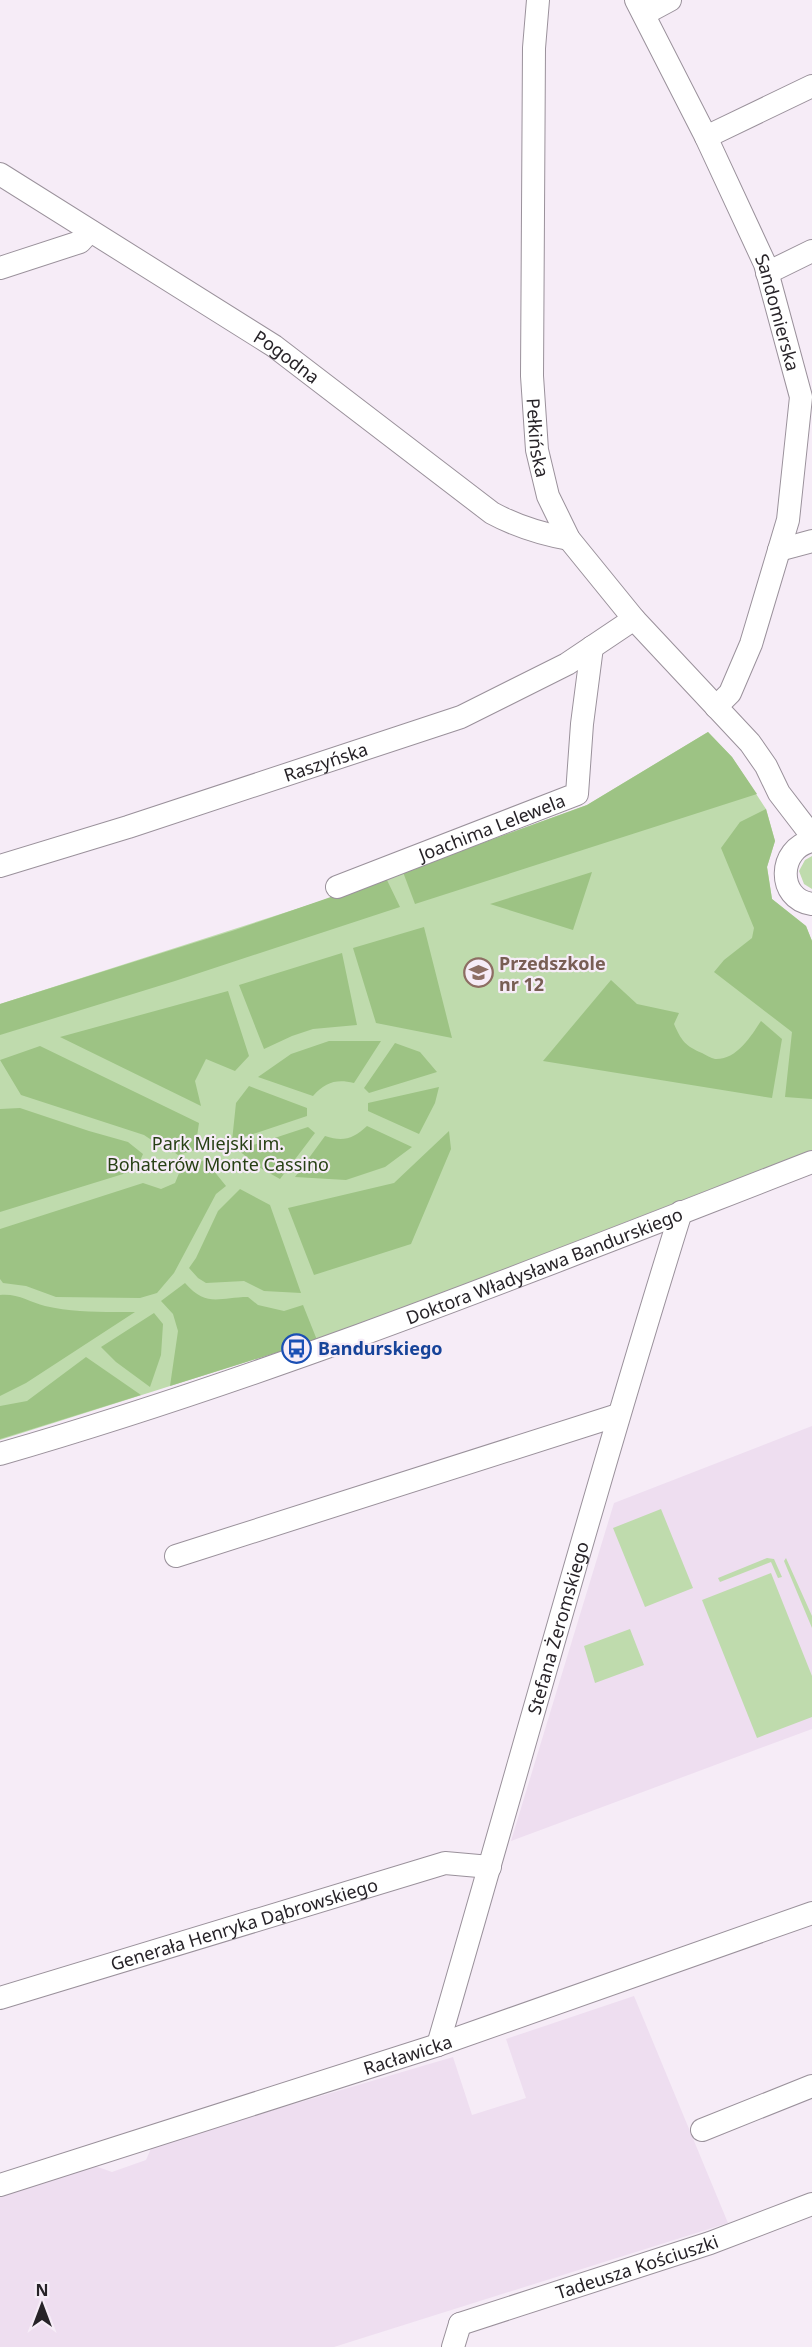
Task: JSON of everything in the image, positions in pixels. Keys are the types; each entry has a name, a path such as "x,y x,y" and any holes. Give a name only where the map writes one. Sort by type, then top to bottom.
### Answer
{"street":[{"name":"Pełkińska","path":"538,0 534,61 533,397 537,450 548,496 569,539 634,619 750,743 766,766 803,846"},
{"path":"640,7 670,0"},
{"name":"Sandomierska","path":"640,7 706,137 767,273 801,397 788,520 751,644 730,693 716,707"},
{"path":"706,137 812,86"},
{"name":"Pogodna","path":"0,174 274,346 492,513 539,534 569,539"},
{"path":"0,268 80,242 90,231"},
{"path":"767,273 812,251"},
{"path":"779,550 812,541"},
{"name":"Raszyńska","path":"0,866 128,827 461,717 567,664 634,619"},
{"name":"Joachima Lelewela","path":"337,887 577,794 582,724 592,647"},
{"name":"Pełkińska","path":"779,793 812,836"},
{"path":"803,846 785,867 787,885 798,899 812,904"},
{"name":"Doktora Władysława Bandurskiego","path":"0,1454 164,1405 328,1348 812,1162"},
{"name":"Stefana Żeromskiego","path":"438,2045 618,1415 681,1212"},
{"path":"176,1556 618,1415"},
{"name":"Generała Henryka Dąbrowskiego","path":"0,1998 445,1863 490,1867"},
{"name":"Racławicka","path":"0,2186 438,2045 812,1913"},
{"path":"702,2130 812,2086"},
{"name":"Tadeusza Kościuszki","path":"460,2324 710,2243 812,2204"},
{"path":"453,2347 460,2324"},
{"path":"460,2324 465,2347"}],"shaded area":[{"path":"812,1426 812,1729 511,1841 614,1503"},
{"path":"634,1996 728,2223 334,2347 0,2347 0,2194 95,2166 112,2172 146,2160 152,2146 453,2057 472,2115 526,2098 506,2039"}],"green space":[{"name":"Park Miejski im. Bohaterów Monte Cassino","path":"708,732 732,757 766,809 775,841 767,867 772,899 806,926 812,941 812,1150 350,1329 0,1440 0,1004 318,902 587,805"},
{"path":"708,732 732,757 757,794 415,904 403,872 587,805"},
{"path":"766,809 775,841 767,867 772,899 806,926 812,941 812,1099 785,1097 792,1032 714,972 724,960 752,938 754,928 721,848 740,822"},
{"path":"812,856 812,889 804,884 799,871 805,860"},
{"path":"592,872 573,930 490,904"},
{"path":"386,878 400,907 175,981 0,1035 0,1004 235,930"},
{"path":"424,927 452,1038 376,1023 353,948"},
{"path":"342,953 357,1025 313,1029 264,1049 239,985"},
{"path":"611,980 637,1004 679,1013 674,1024 681,1038 691,1048 715,1059 730,1056 737,1051 761,1021 782,1039 772,1098 543,1061"},
{"path":"228,991 249,1056 235,1071 206,1059 195,1081 201,1106 60,1037"},
{"path":"329,1041 381,1041 354,1083 342,1081 332,1083 313,1096 258,1077 291,1054"},
{"path":"395,1043 420,1052 437,1072 369,1093 364,1088"},
{"path":"40,1046 199,1123 195,1150 178,1155 144,1135 21,1095 0,1060"},
{"path":"249,1086 307,1108 307,1116 232,1141 236,1103"},
{"path":"439,1087 435,1103 419,1134 368,1111 368,1103"},
{"path":"20,1108 128,1142 143,1154 136,1170 0,1212 0,1109"},
{"path":"367,1126 412,1147 385,1167 346,1180 295,1177 325,1136 337,1139 348,1138"},
{"path":"308,1127 315,1133 280,1179 262,1169 238,1150"},
{"path":"449,1131 451,1149 411,1244 314,1275 288,1208 394,1183"},
{"path":"205,1160 226,1186 216,1194 174,1273 157,1293 140,1298 56,1297 26,1286 3,1283 0,1279 0,1229 143,1183 161,1189 175,1183 182,1166"},
{"path":"240,1189 270,1205 301,1293 264,1291 244,1281 206,1283 189,1268 218,1211"},
{"path":"185,1283 200,1296 207,1298 248,1297 258,1305 284,1311 303,1305 317,1340 170,1386 178,1331 173,1314 161,1301"},
{"path":"0,1295 18,1297 45,1306 68,1310 135,1312 26,1383 0,1396"},
{"path":"154,1313 163,1324 161,1355 150,1387 116,1362 101,1347"},
{"path":"86,1357 141,1395 0,1439 0,1406 27,1401"},
{"path":"661,1509 693,1588 645,1607 613,1528"},
{"path":"767,1558 774,1559 782,1577 778,1578 771,1562 720,1582 718,1578"},
{"path":"786,1558 812,1616 812,1628 784,1561"},
{"path":"771,1573 812,1676 812,1717 757,1738 702,1600"},
{"path":"630,1629 644,1665 595,1683 584,1646"}],"place":[{"name":"Przedszkole nr 12","path":"478,973"},
{"name":"Bandurskiego","path":"297,1348"}]}
